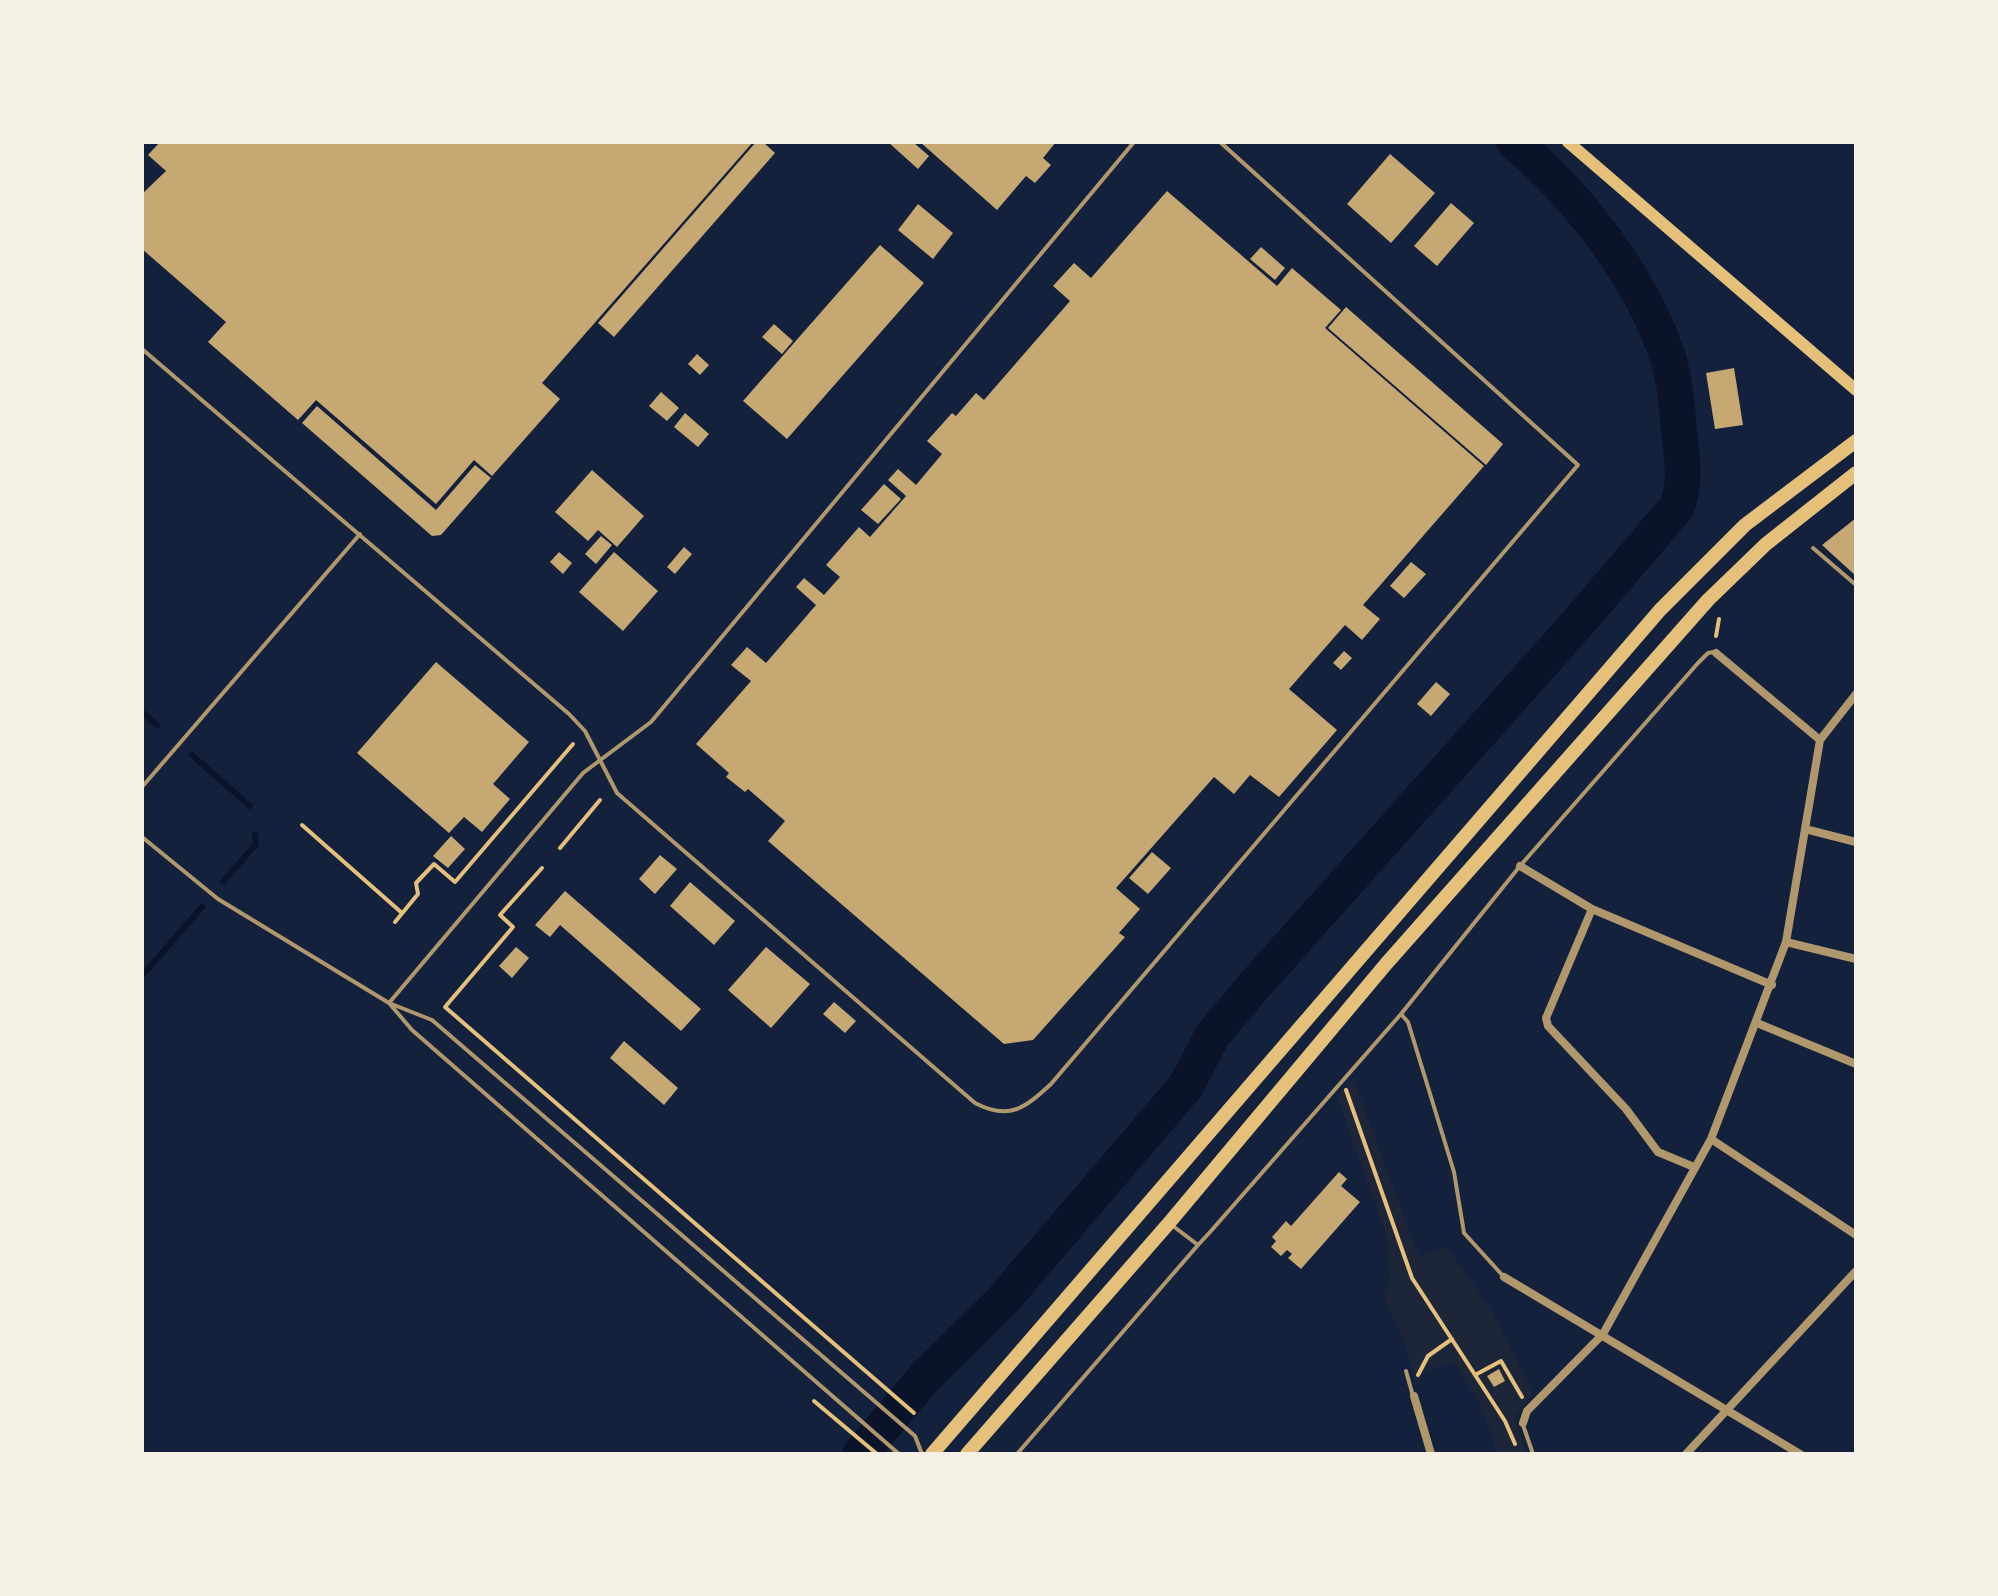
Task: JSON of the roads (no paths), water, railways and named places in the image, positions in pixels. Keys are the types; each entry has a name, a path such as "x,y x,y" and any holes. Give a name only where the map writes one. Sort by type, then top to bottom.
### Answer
{"highway":[{"path":"932,1454 1660,610 1745,525 1856,441"},
{"path":"967,1454 1169,1223 1386,964 1708,600 1766,544 1856,473"}],"main road":[{"path":"1568,142 1856,390"}],"street":[{"path":"1716,653 1820,740"},
{"path":"1523,1423 1529,1409 1603,1334 1711,1139 1786,942 1820,740 1856,694"},
{"path":"1805,829 1856,842"},
{"path":"1520,866 1592,909 1772,985"},
{"path":"1592,909 1551,1007 1548,1026 1626,1109 1658,1152 1694,1167"},
{"path":"1786,942 1856,959"},
{"path":"1757,1023 1856,1064"},
{"path":"1711,1139 1856,1235"},
{"path":"1686,1454 1856,1271"},
{"path":"1504,1277 1729,1408 1800,1454"},
{"path":"1412,1392 1431,1454"}],"lane":[{"path":"389,1003 583,773 651,722 1134,142"},
{"path":"142,349 569,714 585,731 617,793 975,1103 992,1112 1004,1113 1032,1101 1051,1084 1578,465 1220,142"},
{"path":"142,787 360,534"},
{"path":"1813,548 1856,585"},
{"path":"1017,1454 1401,1014 1520,866 1698,663 1708,653 1716,653"},
{"path":"142,837 218,899 389,1003 432,1020 860,1392 915,1436 922,1454"},
{"path":"389,1003 412,1030 899,1454"},
{"path":"1401,1014 1408,1022 1435,1104 1454,1172 1464,1233 1504,1277"},
{"path":"1169,1223 1198,1245"},
{"path":"1406,1371 1412,1392"},
{"path":"1523,1423 1533,1454"}],"waterway":[{"path":"860,1454 925,1377 1002,1301 1186,1086 1212,1036 1253,987 1576,625 1676,508 1682,489 1683,470 1676,403 1668,358 1656,327 1642,297 1605,240 1562,187 1514,142"},
{"path":"142,712 157,725"},
{"path":"192,755 250,806"},
{"path":"223,882 256,844 255,835"},
{"path":"142,976 202,907"}]}
